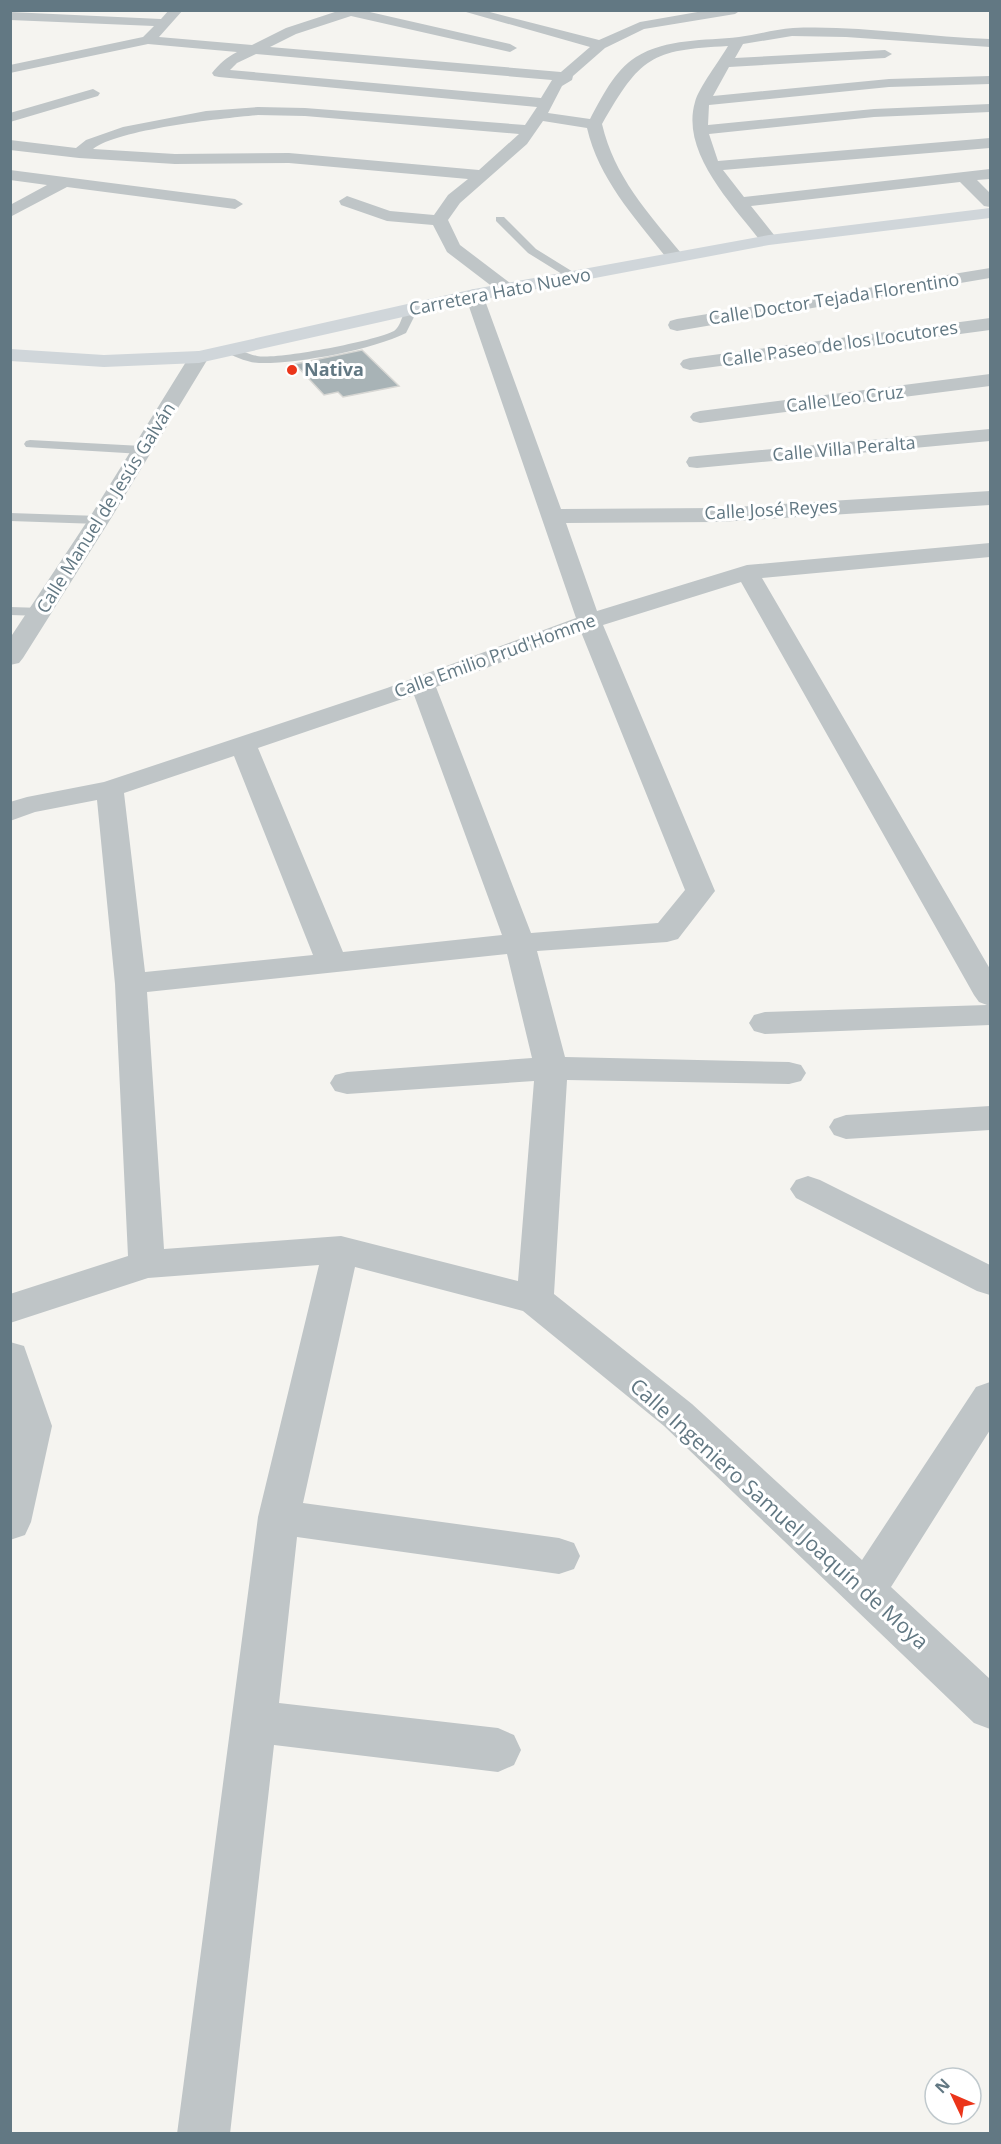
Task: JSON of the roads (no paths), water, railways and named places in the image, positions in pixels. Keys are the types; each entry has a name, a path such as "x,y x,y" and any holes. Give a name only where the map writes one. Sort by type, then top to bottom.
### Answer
{"main road":[{"name":"Carretera Hato Nuevo","path":"10,355 94,362 158,361 199,357 412,309 675,257 769,240 990,213"}],"street":[{"path":"148,40 177,10"},
{"path":"465,10 600,45"},
{"path":"634,10 640,26"},
{"path":"439,220 454,199 522,141 556,84 567,77 600,45 640,26 735,10"},
{"path":"464,67 494,52 510,48 350,12 291,30 232,60 219,73 542,110 594,124"},
{"path":"10,16 165,23"},
{"path":"291,30 326,35"},
{"path":"675,257 616,182 596,138 594,124 630,69 645,57 665,50 711,42 738,41 792,32 846,33 990,43"},
{"path":"10,69 148,40 567,77"},
{"path":"738,41 702,101 700,130 712,166 769,240"},
{"path":"919,54 990,52"},
{"path":"725,63 895,54"},
{"path":"702,101 889,83 990,80"},
{"path":"298,112 316,83"},
{"path":"10,118 93,93"},
{"path":"700,130 874,113 990,108"},
{"path":"79,153 91,143 123,132 206,115 258,111 530,130"},
{"path":"712,166 990,143"},
{"path":"10,145 79,153 175,159 289,158 483,175"},
{"path":"10,157 42,148"},
{"path":"888,150 925,182"},
{"path":"742,202 990,174"},
{"path":"10,175 235,204"},
{"path":"964,177 990,202"},
{"path":"10,212 21,209 64,182"},
{"path":"347,201 387,216 439,220"},
{"path":"439,220 453,248 508,290"},
{"name":"Calle Doctor Tejada Florentino","path":"677,325 990,273"},
{"path":"131,984 520,943 667,932 700,891 589,621 474,296"},
{"name":"Calle Paseo de los Locutores","path":"690,364 990,324"},
{"name":"Calle Manuel de Jesús Galván","path":"10,658 42,612 199,357"},
{"name":"Calle Leo Cruz","path":"700,417 990,380"},
{"name":"Calle Villa Peralta","path":"697,462 990,435"},
{"name":"Calle José Reyes","path":"552,516 718,515 990,498"},
{"path":"983,550 990,573"},
{"name":"Calle Emilio Prud'Homme","path":"10,813 27,805 110,789 422,683 589,621 747,572 983,550"},
{"path":"747,572 990,994"},
{"path":"422,683 520,943 551,1068 535,1300"},
{"path":"243,744 332,963"},
{"path":"110,789 131,984 147,1264"},
{"path":"765,1023 990,1015"},
{"path":"347,1083 551,1068 789,1073"},
{"path":"846,1127 990,1118"},
{"path":"808,1189 990,1281"},
{"path":"203,2133 279,1516 341,1250"},
{"name":"Calle Ingeniero Samuel Joaquín de Moya","path":"10,1309 147,1264 341,1250 535,1300 678,1415 990,1708"},
{"path":"10,1357 32,1426 10,1522"},
{"path":"865,1591 990,1398"},
{"path":"279,1516 559,1556"},
{"path":"253,1721 498,1750"}],"lane":[{"path":"500,219 532,251 574,277"},
{"path":"30,444 142,450"},
{"path":"10,517 99,520"},
{"path":"10,611 42,612"}],"place":[{"name":"Nativa","path":"292,370"}]}
